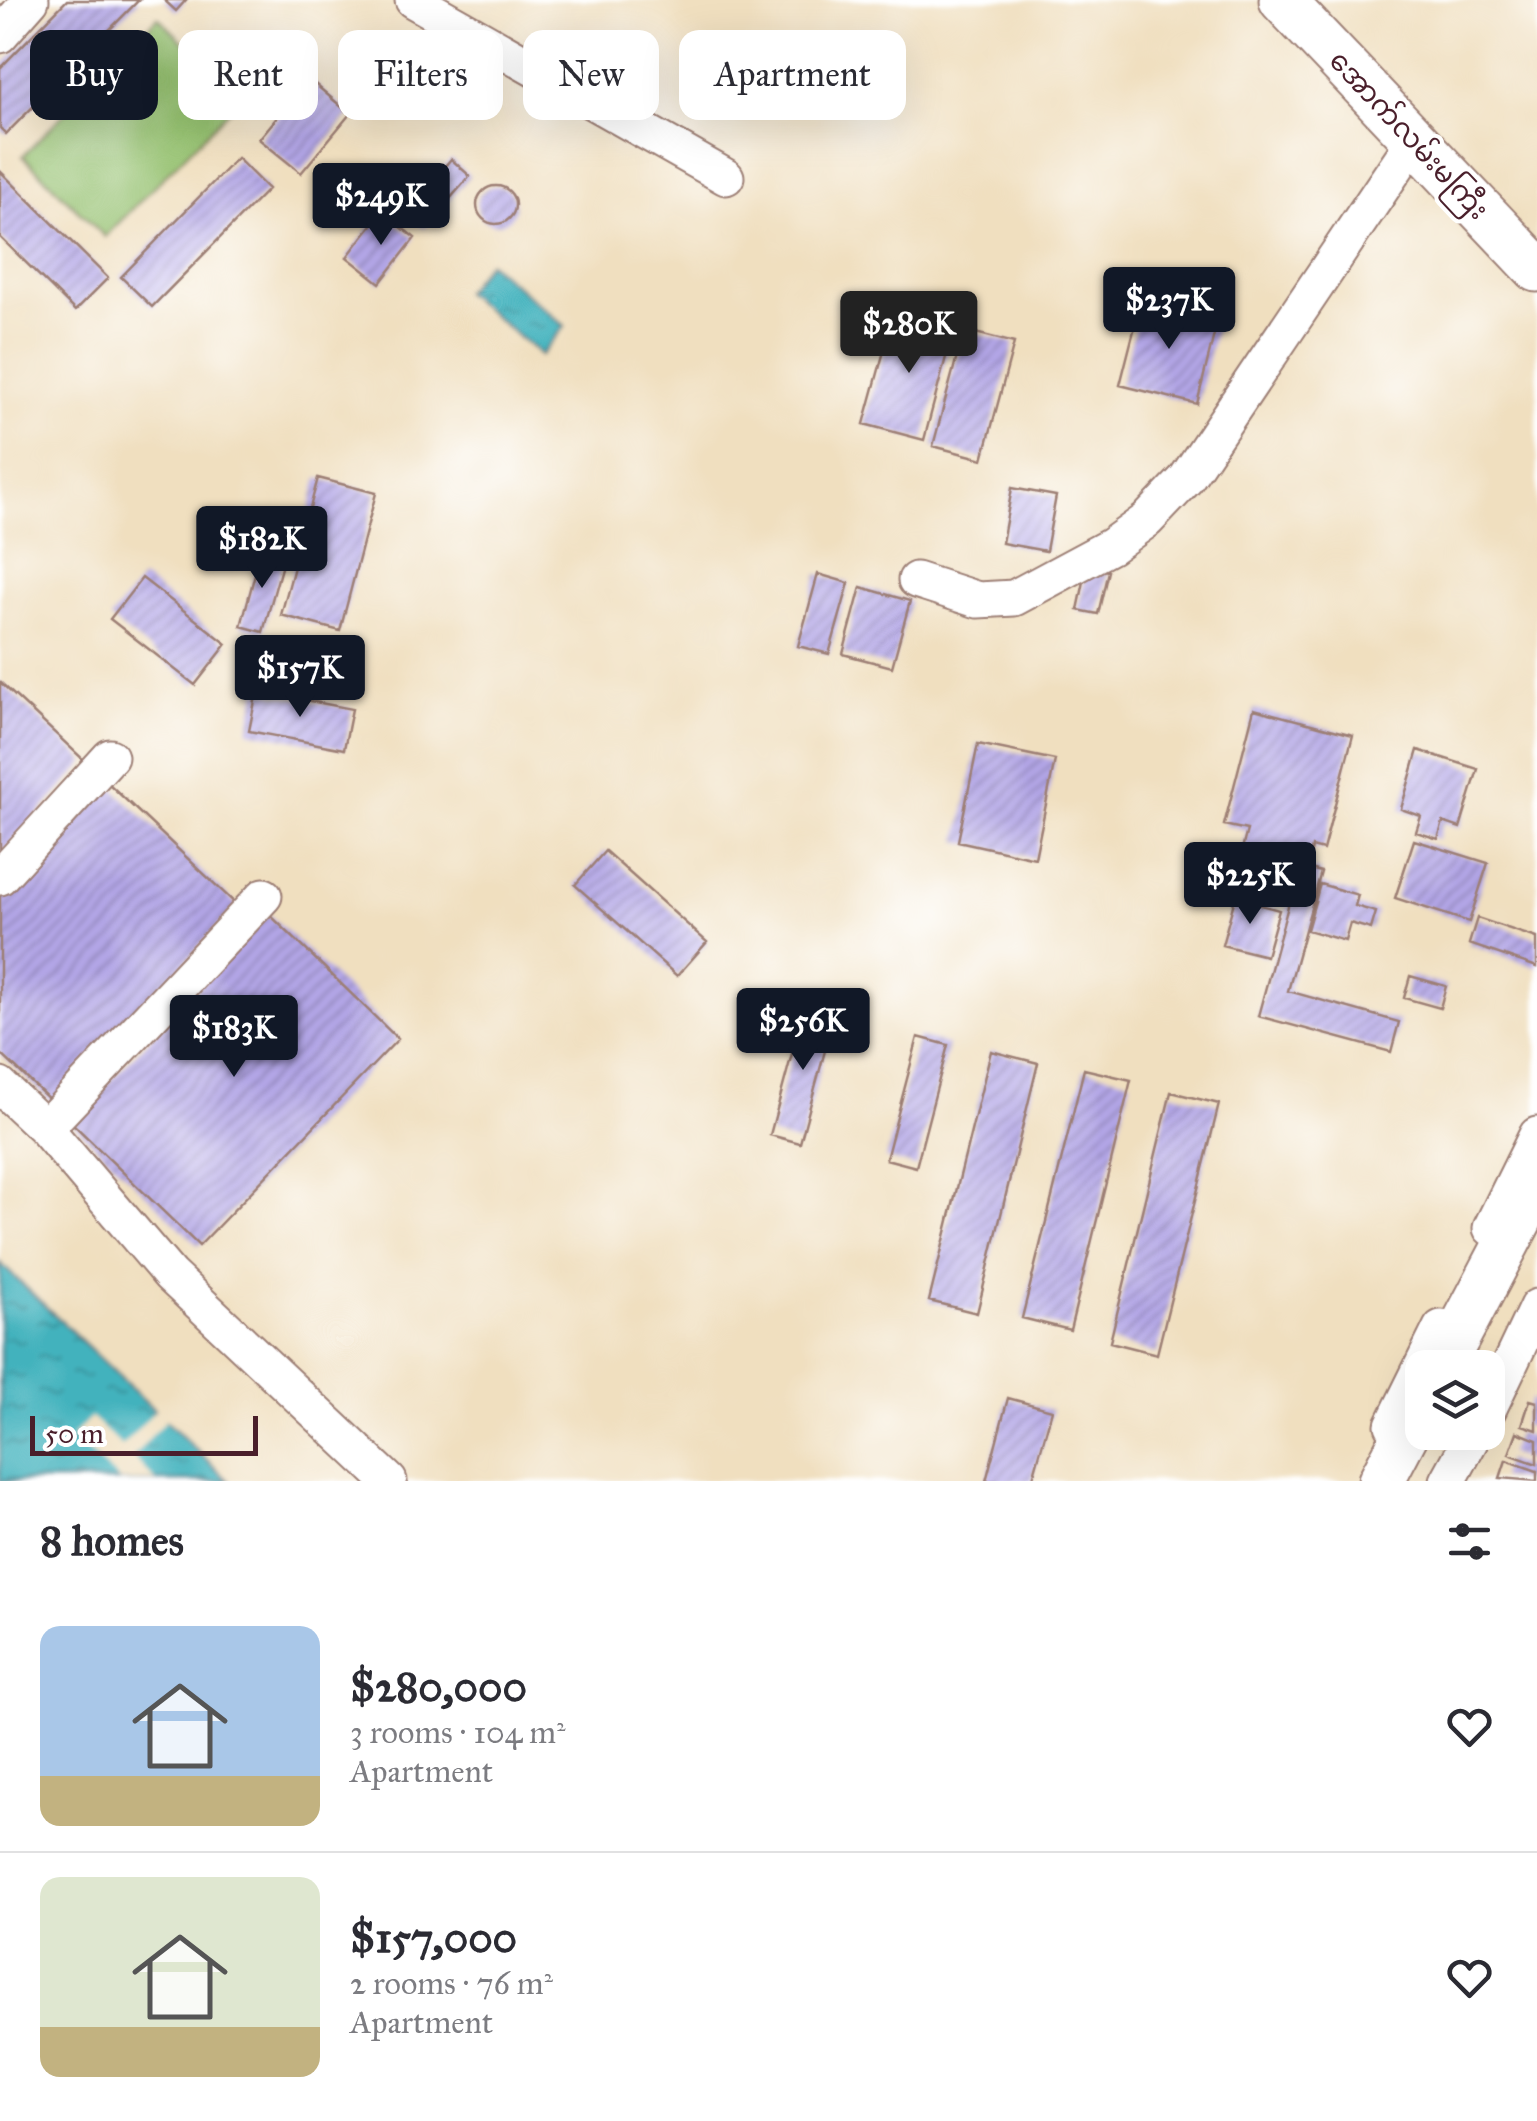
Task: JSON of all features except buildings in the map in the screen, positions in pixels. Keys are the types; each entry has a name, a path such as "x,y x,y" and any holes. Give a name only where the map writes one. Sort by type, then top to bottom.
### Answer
{"main road":[{"name":"အောက်လမ်းမကြီး","path":"1282,0 1537,270"},
{"path":"1450,1350 1537,1186"},
{"path":"1381,1481 1405,1435"}],"lane":[{"path":"0,35 31,0"},
{"path":"413,0 726,177"},
{"path":"916,580 978,600 1014,598 1147,520 1186,480 1413,142"},
{"path":"0,877 110,756"},
{"path":"45,1128 264,896"},
{"path":"0,1086 45,1128 170,1274 390,1481"},
{"path":"1365,1481 1537,1135"},
{"path":"1505,1374 1537,1307"},
{"path":"1448,1481 1465,1450"}],"green space":[{"path":"158,17 178,37 178,120 219,120 105,237 23,156 58,120 158,120 158,30 145,30"}],"water":[{"path":"488,262 565,326 541,355 464,292"},
{"path":"0,1263 229,1481 0,1481"}],"pier":[{"path":"159,1406 169,1416 133,1457 156,1481 120,1481 72,1437 90,1417 122,1446"}]}
